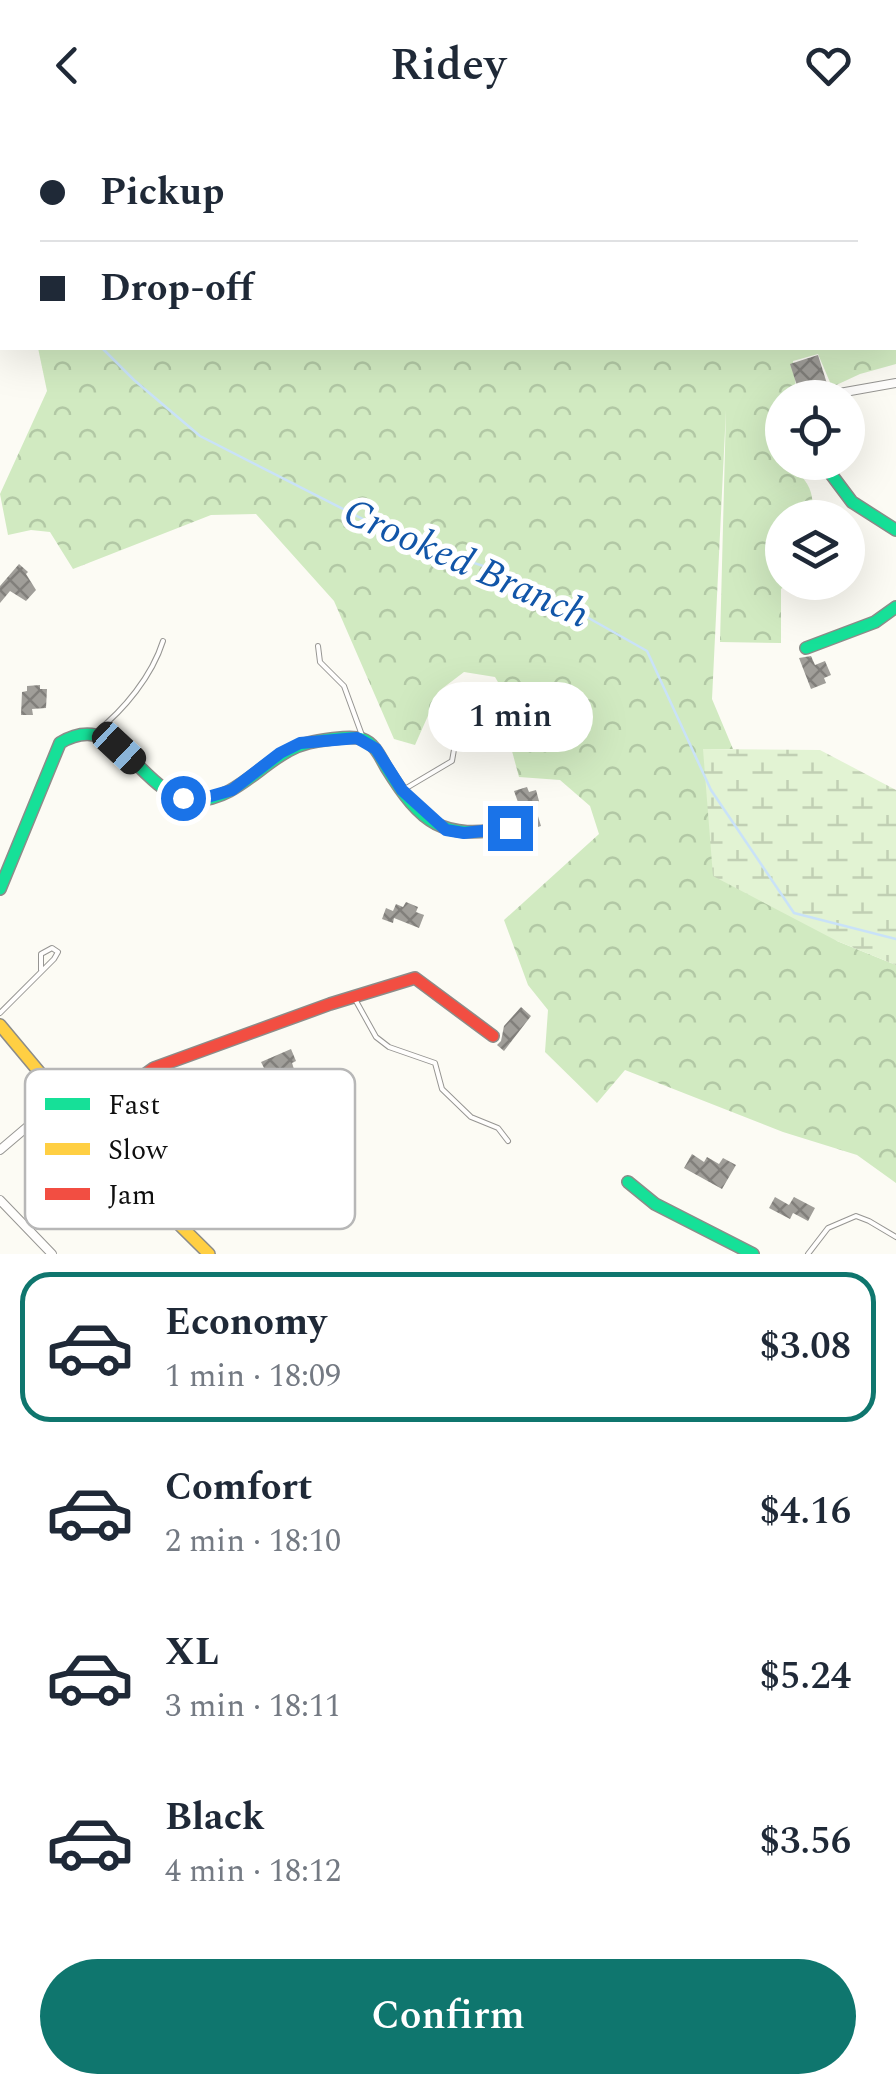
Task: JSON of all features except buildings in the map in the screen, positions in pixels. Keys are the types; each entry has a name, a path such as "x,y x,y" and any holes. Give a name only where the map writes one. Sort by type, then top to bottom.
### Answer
{"street":[{"path":"865,388 896,382"},
{"path":"836,480 852,502 896,530"},
{"path":"806,648 875,622 896,607"},
{"path":"0,889 60,743 74,733 96,732 162,788 194,800 232,790 280,753 300,743 314,739 364,740 376,749 402,790 446,830 464,833 510,828"},
{"path":"152,1069 354,997 420,980 493,1036"},
{"path":"0,1025 36,1069"},
{"path":"0,1150 25,1128"},
{"path":"628,1182 655,1204 753,1254"},
{"path":"0,1200 25,1226"},
{"path":"28,1229 52,1254"},
{"path":"184,1229 209,1254"}],"lane":[{"path":"96,732 117,717 154,663 163,641"},
{"path":"318,646 320,662 344,686 364,740"},
{"path":"402,790 452,761 463,715"},
{"path":"0,1013 40,970"},
{"path":"354,997 376,1037 435,1063 442,1090 471,1117 498,1128 508,1141"},
{"path":"808,1254 828,1228 856,1216 896,1237"}],"green space":[{"path":"38,350 896,350 896,364 847,380 829,380 818,354 793,361 795,380 765,380 765,480 804,480 812,500 765,500 765,600 781,600 781,643 720,642 726,410 712,699 733,749 704,749 837,941 896,965 896,1183 857,1155 783,1132 625,1070 597,1103 545,1052 548,1010 528,985 504,920 599,834 590,806 560,780 519,777 502,714 509,701 495,677 464,672 439,691 415,745 394,739 334,601 256,514 211,515 73,569 50,532 31,530 8,535 0,494 47,391"},
{"path":"703,749 820,750 896,790 896,965 837,941 713,876"}],"waterway":[{"name":"Crooked Branch","path":"104,350 200,436 400,538 516,577 647,651 711,790 794,913 896,939"}],"traffic: fast":[{"path":"836,480 852,502 896,530"},
{"path":"806,648 875,622 896,607"},
{"path":"0,889 60,743 81,735 99,736 115,744 159,785 195,800 233,789 299,746 358,738 373,747 411,803 436,824 467,832 510,828"},
{"path":"628,1182 655,1204 753,1254"}],"traffic: slow":[{"path":"0,1025 37,1069"},
{"path":"184,1229 209,1254"}],"traffic: jam":[{"path":"153,1069 330,1004 415,978 493,1036"}],"route":[{"path":"183,798 194,800 232,790 280,753 300,743 357,738 376,749 402,790 446,830 464,833 510,828"}]}
